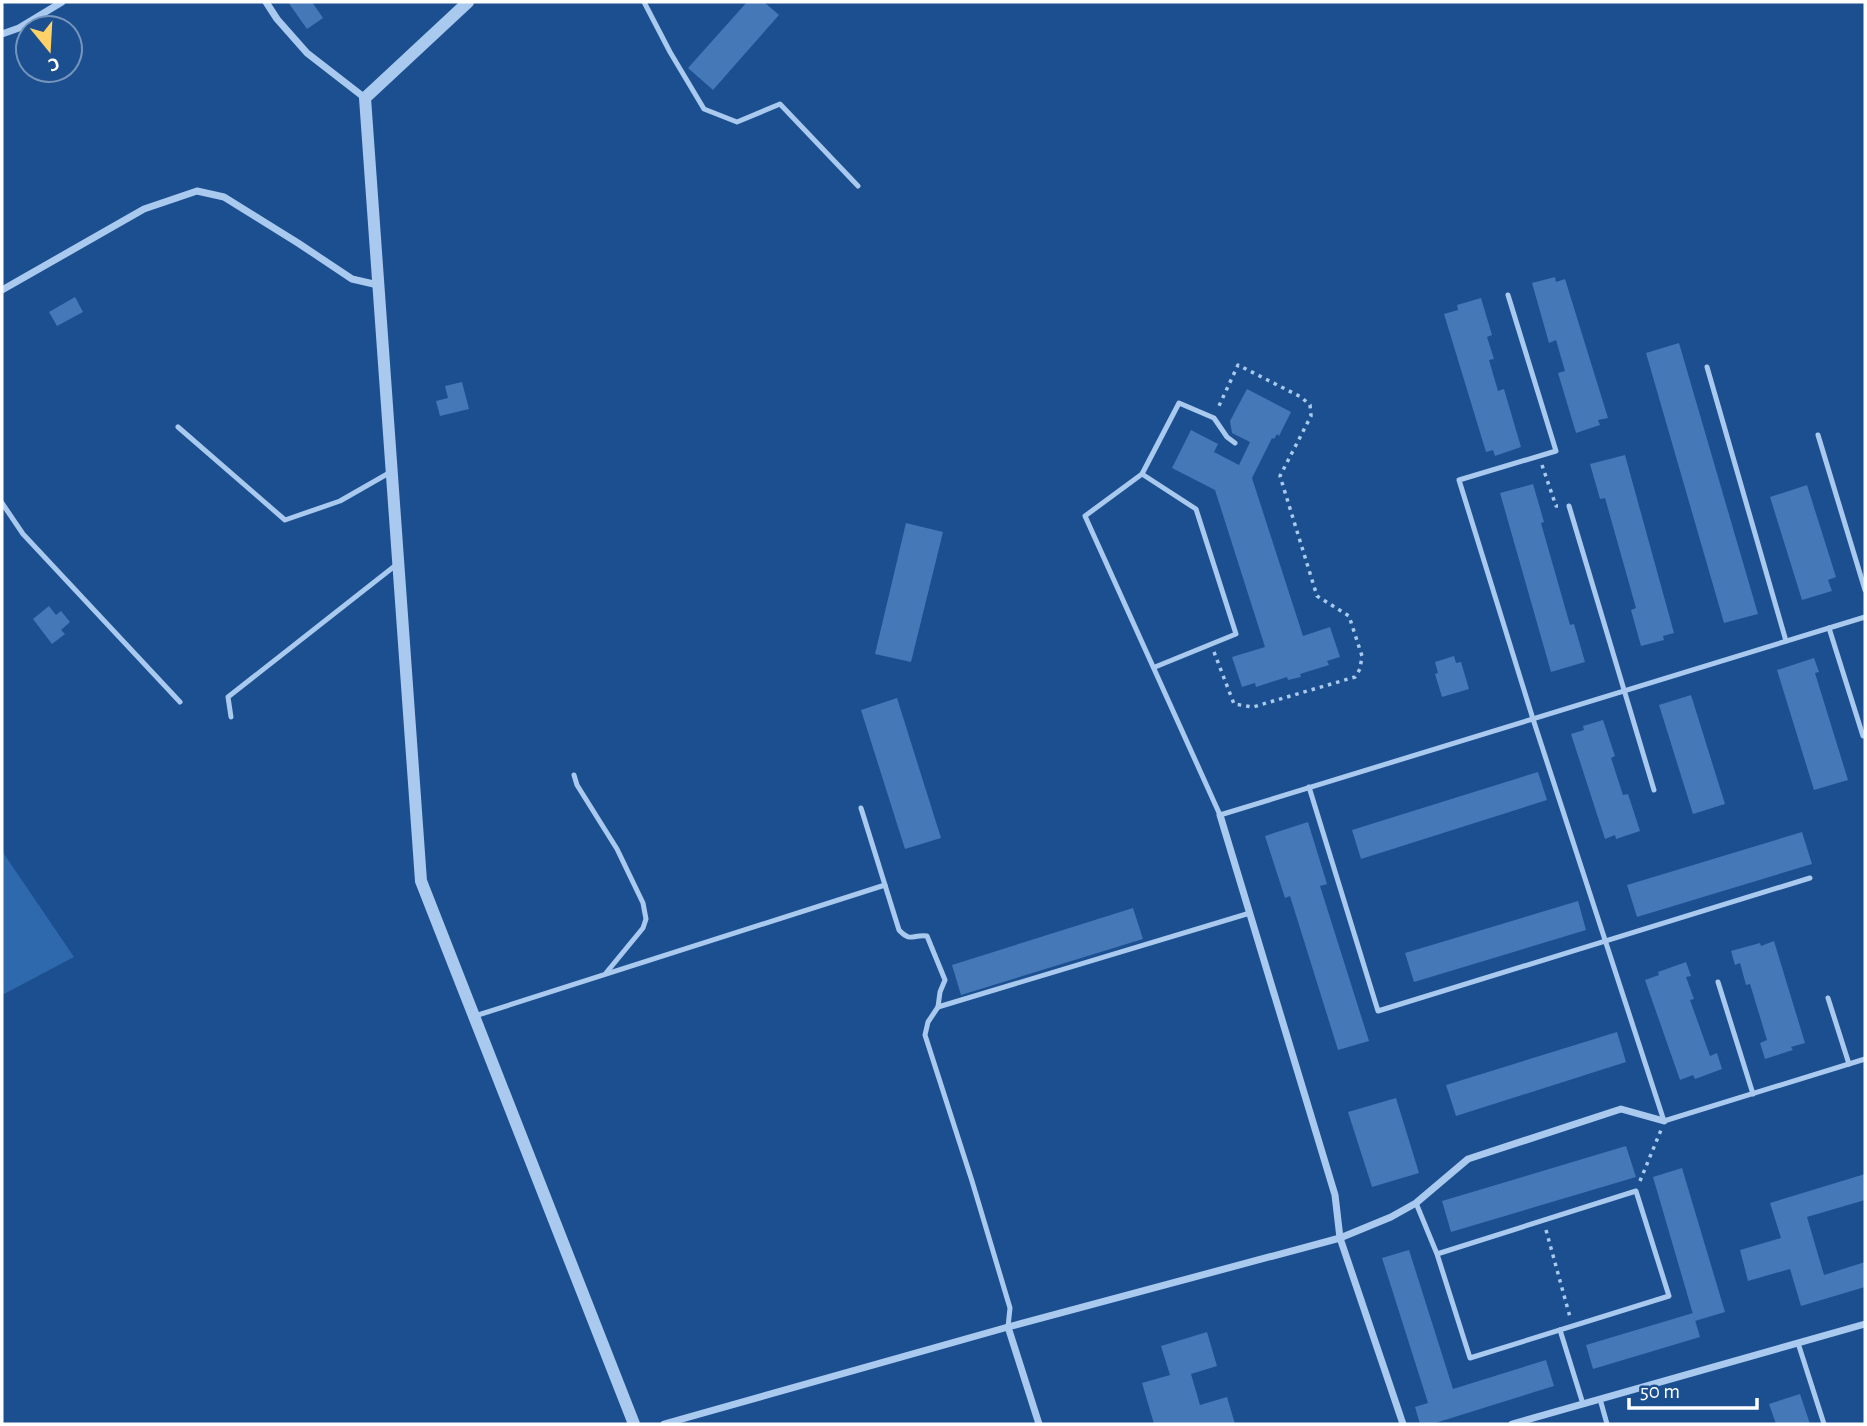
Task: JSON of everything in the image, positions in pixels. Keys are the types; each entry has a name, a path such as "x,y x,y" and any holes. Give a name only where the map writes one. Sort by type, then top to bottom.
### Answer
{"street":[{"path":"2,34 19,28 62,2"},
{"path":"266,2 307,53 365,98 421,881 634,1424"},
{"path":"365,98 468,2"},
{"path":"2,290 144,209 197,191 224,197 352,279 378,285"},
{"path":"1220,815 1335,1195 1340,1238 1403,1424"},
{"path":"664,1424 1008,1327 1340,1238 1391,1217 1416,1203 1468,1159 1621,1109 1664,1121"},
{"path":"1512,1424 1865,1324"},
{"path":"1008,1327 1039,1424"}],"lane":[{"path":"644,2 704,109 737,122 780,104 859,186"},
{"path":"1508,295 1556,451 1459,480 1533,719 1664,1121 1865,1059"},
{"path":"1707,367 1786,641"},
{"path":"1235,443 1213,418 1179,403 1142,474 1085,516 1220,815 1865,617"},
{"path":"178,428 285,520 340,501 392,471"},
{"path":"1818,435 1865,590"},
{"path":"1142,474 1196,509 1236,634 1155,667"},
{"path":"2,503 23,534 180,702"},
{"path":"1569,506 1654,790"},
{"path":"231,717 228,698 399,563"},
{"path":"1829,628 1863,736"},
{"path":"574,775 577,785 617,849 645,911 643,928 604,975"},
{"path":"1309,787 1378,1011 1810,878"},
{"path":"861,808 899,930 906,937 927,936 945,981 938,1007 928,1022 925,1035 1010,1308 1008,1327"},
{"path":"475,1016 885,885"},
{"path":"938,1007 1250,913"},
{"path":"1718,982 1753,1094"},
{"path":"1828,998 1849,1064"},
{"path":"1416,1203 1437,1254 1470,1358 1669,1296 1636,1191 1437,1254"},
{"path":"1560,1330 1583,1404"},
{"path":"1798,1343 1824,1424"},
{"path":"1600,1399 1607,1424"}],"path":[{"path":"1211,644 1234,704 1253,707 1355,677 1360,669 1362,656 1349,616 1317,596 1280,476 1311,416 1310,405 1301,397 1238,365 1213,418"},
{"path":"1539,456 1556,506 1569,506"},
{"path":"1636,1191 1664,1121"},
{"path":"1543,1220 1573,1326"}],"shaded area":[{"path":"2,851 74,957 2,995"}],"building":[{"path":"288,2 312,2 323,18 307,29"},
{"path":"747,2 764,2 779,15 713,90 688,68"},
{"path":"1555,277 1556,282 1565,279 1608,418 1598,420 1600,425 1576,433 1558,373 1565,371 1556,340 1549,343 1532,283"},
{"path":"75,297 83,312 57,326 49,312"},
{"path":"1481,298 1492,335 1487,337 1494,359 1489,360 1498,391 1504,389 1521,447 1495,456 1493,450 1486,452 1444,314 1458,310 1457,305"},
{"path":"1679,343 1758,614 1724,623 1646,353"},
{"path":"462,382 469,409 440,416 436,401 448,398 445,386"},
{"path":"1247,389 1291,412 1279,436 1277,434 1272,438 1252,478 1303,636 1330,627 1340,657 1327,661 1329,665 1300,674 1301,677 1288,680 1287,677 1256,687 1255,683 1242,687 1232,657 1265,647 1215,490 1172,468 1191,430 1218,444 1214,452 1239,465 1250,442 1232,433 1230,421"},
{"path":"1625,455 1674,633 1663,636 1664,640 1641,646 1631,610 1636,608 1605,498 1600,499 1590,464"},
{"path":"1533,484 1544,522 1541,523 1570,625 1574,624 1585,662 1551,672 1500,493"},
{"path":"1807,485 1836,577 1828,580 1832,591 1802,600 1770,497"},
{"path":"906,523 943,532 911,662 875,654"},
{"path":"49,606 56,615 61,611 70,622 61,630 65,634 52,644 33,619"},
{"path":"1454,656 1456,663 1461,662 1469,689 1442,697 1435,674 1438,673 1435,662"},
{"path":"1814,658 1819,672 1815,673 1848,780 1814,790 1777,670"},
{"path":"1691,695 1725,804 1693,814 1659,705"},
{"path":"897,698 941,838 905,849 861,710"},
{"path":"1603,720 1615,756 1611,758 1623,795 1628,794 1640,831 1616,839 1615,835 1605,839 1571,734 1584,730 1583,726"},
{"path":"1538,772 1547,800 1361,859 1352,830"},
{"path":"1308,822 1327,884 1320,886 1369,1041 1338,1050 1290,896 1285,898 1265,836"},
{"path":"1802,832 1812,864 1637,917 1627,885"},
{"path":"1578,901 1586,930 1414,982 1405,953"},
{"path":"1133,908 1143,939 961,995 952,965"},
{"path":"1774,941 1805,1043 1765,1059 1760,1043 1767,1040 1750,984 1746,985 1740,963 1735,965 1731,951"},
{"path":"1686,962 1691,976 1686,977 1694,999 1690,1000 1710,1056 1717,1053 1722,1069 1695,1079 1693,1075 1680,1080 1645,980"},
{"path":"1617,1032 1626,1062 1456,1116 1446,1085"},
{"path":"1396,1098 1419,1173 1372,1187 1348,1112"},
{"path":"1626,1146 1636,1177 1451,1232 1442,1201"},
{"path":"1682,1168 1725,1312 1695,1321 1653,1177"},
{"path":"1865,1174 1865,1200 1807,1217 1824,1275 1865,1262 1865,1287 1801,1306 1790,1269 1748,1281 1740,1250 1781,1238 1770,1203"},
{"path":"1409,1250 1453,1389 1546,1360 1554,1386 1432,1424 1420,1424 1415,1407 1428,1403 1382,1258"},
{"path":"1693,1313 1700,1337 1593,1369 1586,1345"},
{"path":"1207,1332 1217,1366 1191,1374 1200,1405 1227,1397 1235,1424 1154,1424 1142,1383 1170,1375 1161,1346"},
{"path":"1800,1394 1810,1424 1776,1424 1769,1404"}]}
